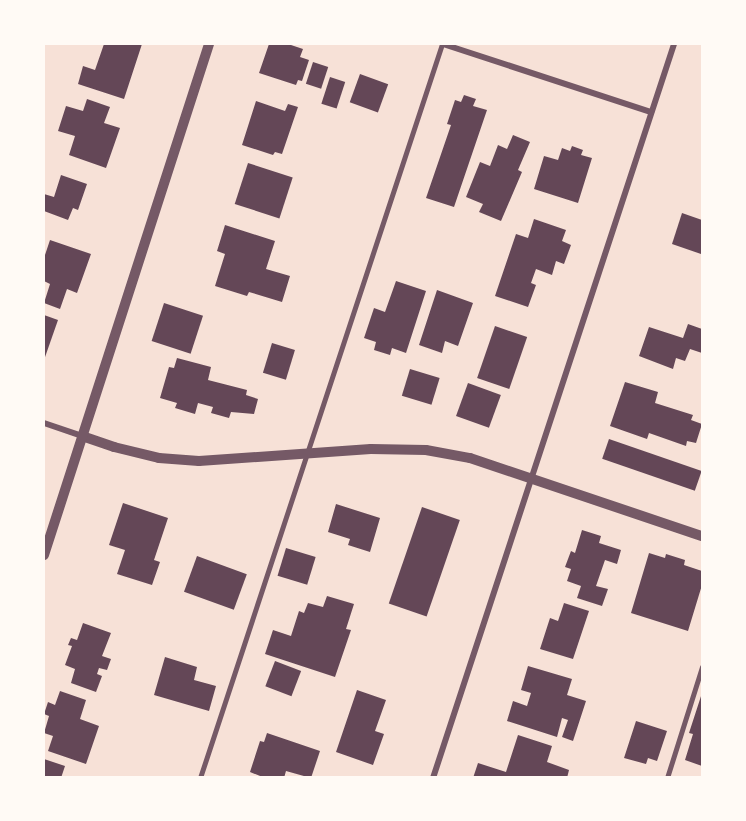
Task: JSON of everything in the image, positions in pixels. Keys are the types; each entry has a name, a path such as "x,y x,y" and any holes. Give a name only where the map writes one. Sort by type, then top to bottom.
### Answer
{"street":[{"path":"44,555 209,44"},
{"path":"442,44 651,112"},
{"path":"433,777 674,44"},
{"path":"44,423 114,447 159,458 199,461 371,449 426,450 470,458 702,536"}],"lane":[{"path":"200,777 442,44"},
{"path":"667,777 702,667"}],"building":[{"path":"104,44 142,44 124,99 78,84 83,66 95,70"},
{"path":"269,44 288,44 303,49 300,57 309,60 302,81 298,80 296,85 259,73"},
{"path":"313,62 328,67 321,89 306,84"},
{"path":"360,74 388,84 378,112 350,102"},
{"path":"330,77 345,82 337,109 321,104"},
{"path":"464,95 476,99 473,106 487,110 454,207 426,198 451,125 447,124 455,100 461,102"},
{"path":"87,99 110,107 104,123 120,128 106,168 69,155 75,136 58,131 66,106 83,111"},
{"path":"256,101 285,111 288,104 298,107 282,154 275,152 273,155 242,145"},
{"path":"513,135 530,142 518,170 522,172 501,221 479,212 483,204 466,197 480,162 490,166 498,145 507,149"},
{"path":"572,146 583,150 581,155 592,158 578,203 534,189 544,156 558,160 562,148 570,151"},
{"path":"248,163 293,178 279,218 235,204"},
{"path":"61,175 87,184 78,210 73,208 68,220 44,211 44,194 54,197"},
{"path":"682,213 702,220 701,254 672,244"},
{"path":"534,219 566,230 562,241 571,245 564,264 556,261 552,275 536,269 531,283 536,285 528,307 495,296 516,234 528,238"},
{"path":"225,225 275,241 266,269 290,276 282,302 249,292 247,296 215,286 225,254 217,251"},
{"path":"50,240 91,254 77,293 67,289 60,309 44,303 50,284 44,281 44,258"},
{"path":"396,281 426,291 406,353 392,348 390,355 374,350 376,342 364,338 374,308 385,312"},
{"path":"437,290 473,303 458,346 445,341 442,353 419,345"},
{"path":"164,303 203,316 191,354 152,341"},
{"path":"44,315 58,320 44,360"},
{"path":"688,324 702,329 702,353 690,349 685,361 676,358 673,369 639,356 649,327 683,338"},
{"path":"495,326 527,337 509,389 477,378"},
{"path":"272,343 295,350 286,380 263,373"},
{"path":"177,358 211,367 208,380 247,390 246,395 258,399 254,414 231,412 229,418 211,413 213,407 198,403 195,414 175,408 177,403 160,398 169,367 174,368"},
{"path":"410,369 440,378 431,405 402,396"},
{"path":"625,382 658,392 655,403 693,415 691,420 702,424 696,443 687,441 686,446 649,433 647,439 610,426"},
{"path":"468,383 501,395 489,428 456,416"},
{"path":"609,439 702,471 695,491 602,459"},
{"path":"123,503 168,518 154,560 160,562 152,585 117,574 125,550 109,545"},
{"path":"336,504 380,518 370,552 348,545 350,539 328,532"},
{"path":"422,507 460,520 427,616 389,603"},
{"path":"582,530 601,536 599,543 621,550 617,564 605,560 596,586 608,589 602,606 577,598 581,586 567,581 571,569 565,567 571,551 575,553"},
{"path":"286,548 316,557 307,585 278,576"},
{"path":"649,553 665,558 666,554 685,560 684,565 702,571 702,585 688,631 631,613"},
{"path":"197,556 247,574 234,610 184,592"},
{"path":"327,596 354,604 346,629 351,630 335,677 265,654 273,630 291,636 299,611 304,613 308,603 323,607"},
{"path":"564,603 589,611 573,659 540,649 550,618 558,621"},
{"path":"83,623 111,633 102,656 111,659 107,670 99,668 97,674 102,676 96,692 71,683 75,669 65,665 72,646 68,645 71,638 77,640"},
{"path":"165,657 197,667 194,680 216,686 209,711 154,695"},
{"path":"275,661 301,671 291,696 265,686"},
{"path":"528,666 572,679 567,695 586,701 573,741 562,737 568,720 562,718 557,737 507,721 513,701 527,706 531,693 521,690"},
{"path":"357,690 386,700 375,731 384,734 373,765 336,752"},
{"path":"60,691 86,700 80,719 99,726 86,764 48,751 53,736 44,733 49,716 44,714 48,702 55,705"},
{"path":"702,693 702,766 685,760 693,734 689,733"},
{"path":"636,721 667,731 657,761 648,758 646,764 624,758"},
{"path":"267,733 320,751 311,778 286,771 284,778 265,778 250,772 260,741 264,742"},
{"path":"518,735 552,746 547,762 569,770 567,778 473,778 478,763 506,772"},
{"path":"44,759 65,766 61,778 44,778"}]}
